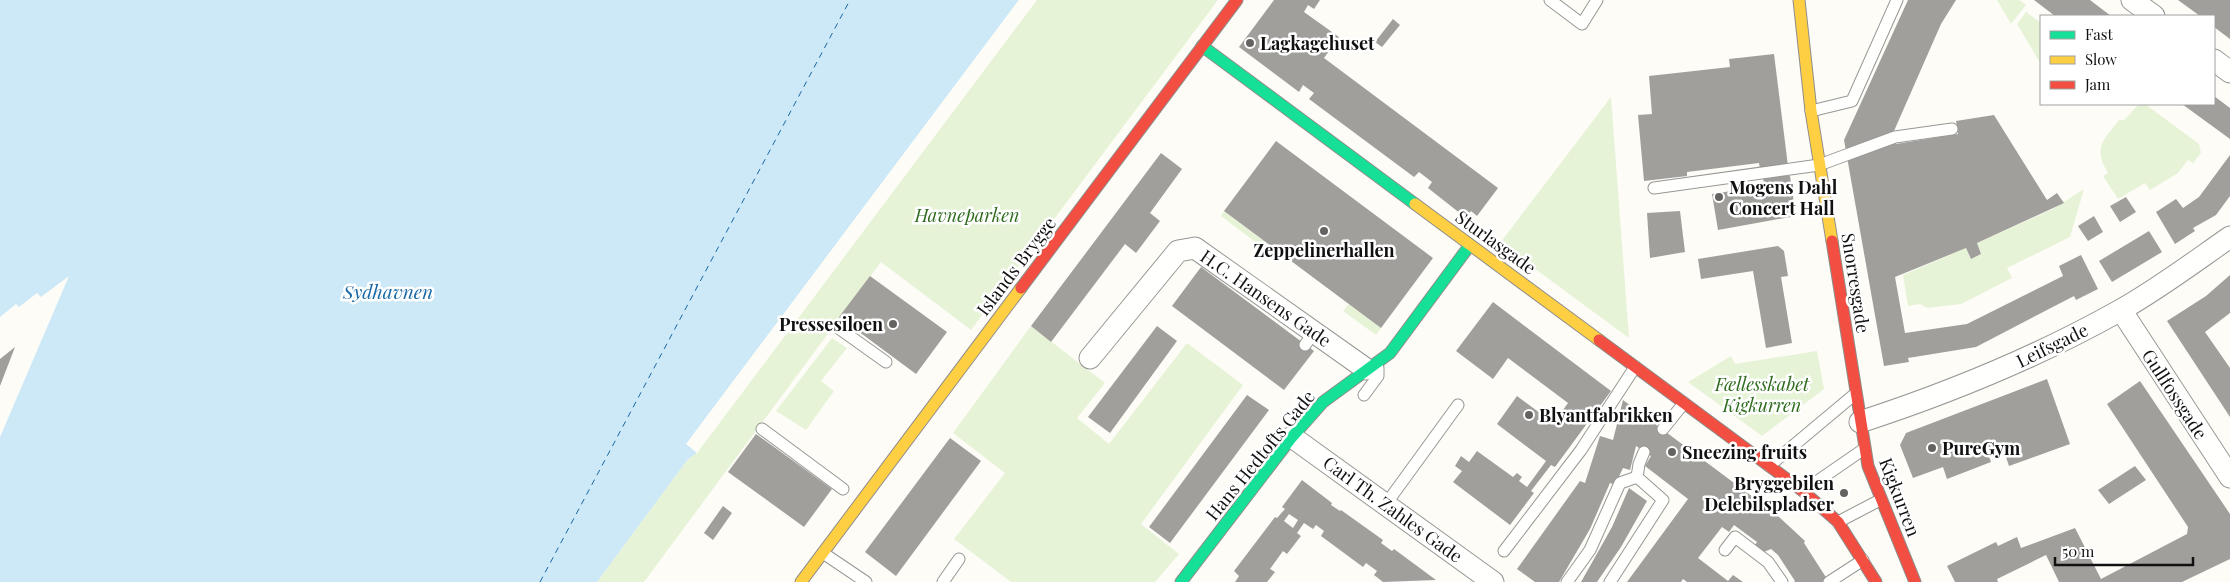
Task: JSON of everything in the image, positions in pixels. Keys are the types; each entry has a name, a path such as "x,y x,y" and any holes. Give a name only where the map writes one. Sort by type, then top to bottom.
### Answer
{"street":[{"name":"Islands Brygge","path":"802,582 1237,0"},
{"name":"Snorresgade","path":"1799,0 1811,111 1860,422"},
{"path":"2132,0 2153,15"},
{"name":"Sturlasgade","path":"1202,46 1769,466"},
{"path":"2215,61 2230,72"},
{"name":"Leifsgade","path":"1860,422 1997,372 2062,342 2121,310 2230,237"},
{"name":"Hans Hedtofts Gade","path":"1181,582 1292,437 1323,402 1372,365 1390,354 1470,245"},
{"name":"H.C. Hansens Gade","path":"1090,358 1178,251 1195,248 1310,338 1372,365"},
{"name":"Gullfossgade","path":"2121,310 2230,477"},
{"name":"Kigkurren","path":"1860,422 1868,466 1880,500 1915,582"},
{"name":"Carl Th. Zahles Gade","path":"1292,437 1493,582"},
{"path":"1769,466 1803,491 1838,522 1876,582"}],"lane":[{"path":"1550,0 1582,24 1597,0"},
{"path":"1811,111 1852,101 1897,0"},
{"path":"1654,188 1819,165 1895,137 1952,129"},
{"path":"837,327 886,362"},
{"path":"1364,395 1378,376 1372,365"},
{"path":"1504,551 1581,450 1635,367"},
{"path":"1769,466 1856,394"},
{"path":"1663,429 1684,403"},
{"path":"1386,504 1458,405"},
{"path":"762,429 843,489"},
{"path":"1803,491 1864,449"},
{"path":"1637,476 1638,464 1644,452"},
{"path":"1566,582 1590,550 1620,483 1637,476"},
{"path":"1610,582 1663,500 1637,476"},
{"path":"1838,522 1880,500"},
{"path":"1725,550 1735,537 1768,562 1782,582"},
{"path":"823,552 866,582"},
{"path":"943,582 959,559"},
{"path":"1829,582 1863,560"}],"green space":[{"name":"Havneparken","path":"1037,0 1218,0 971,330 881,262 644,582 597,582 688,459 697,453"},
{"path":"1997,0 2019,0 2026,5 2011,24"},
{"path":"2026,12 2040,22 2039,61 2017,24"},
{"path":"1611,97 1629,338 1500,243"},
{"path":"2138,105 2146,105 2199,144 2201,153 2193,163 2188,160 2178,173 2150,190 2145,183 2118,199 2103,176 2108,173 2101,157 2101,151 2108,133 2119,120 2124,120"},
{"path":"2084,189 2070,237 2007,268 2012,278 1961,304 1927,308 1920,304 1908,306 1903,275 1966,248 1971,259 1981,254 1977,243 2053,209"},
{"path":"1224,211 1278,252 1274,256 1221,216"},
{"path":"1349,304 1381,328 1376,335 1343,311"},
{"path":"1031,326 1105,383 1077,418 1109,444 1187,343 1243,385 1141,524 1179,554 1155,582 1011,582 954,539 1005,473 953,433"},
{"path":"832,338 847,348 821,381 834,391 806,430 776,411"},
{"name":"Fællesskabet Kigkurren","path":"1817,351 1824,389 1762,436 1688,382 1731,356 1735,364"}],"water":[{"name":"Sydhavnen","path":"0,0 1019,0 687,443 697,453 688,459 597,582 0,582 0,437 69,276 41,297 37,293 19,307 16,304 0,317"}],"pier":[{"path":"1019,0 1021,1 690,443 699,451 697,453 686,444"}],"building":[{"path":"1274,0 1320,0 1314,9 1308,5 1304,12 1339,37 1324,58 1498,188 1477,216 1471,211 1466,218 1428,188 1432,182 1419,172 1414,177 1309,99 1314,93 1303,85 1299,92 1239,47"},
{"path":"1908,0 1956,0 1941,24 1894,131 1896,144 1958,134 1956,121 1994,115 2047,200 2057,193 2064,203 1977,243 1981,254 1971,259 1966,248 1895,277 1905,333 1967,324 2063,276 2059,266 2081,255 2098,289 2076,300 2074,296 1976,347 1908,358 1909,362 1884,366 1844,140"},
{"path":"2034,0 2090,0 2110,15 2054,15"},
{"path":"2178,0 2230,0 2230,39 2215,28 2215,15 2199,15"},
{"path":"1393,19 1400,25 1382,47 1375,42"},
{"path":"1774,54 1788,166 1760,169 1759,163 1687,172 1687,176 1644,181 1638,115 1652,114 1649,76 1730,67 1729,59"},
{"path":"2215,97 2230,108 2230,139 2183,105 2215,105"},
{"name":"Zeppelinerhallen","path":"1276,141 1433,258 1381,328 1224,211"},
{"path":"1161,153 1182,169 1150,213 1160,221 1136,253 1125,244 1051,342 1031,326"},
{"path":"2230,155 2230,196 2216,215 2193,228 2195,231 2175,244 2156,212 2176,199 2183,208 2199,197"},
{"path":"1790,176 1796,216 1718,230 1712,194 1764,186 1763,178"},
{"path":"2126,197 2136,212 2120,222 2110,206"},
{"path":"1680,211 1685,252 1650,258 1647,213"},
{"path":"2094,216 2103,232 2088,241 2078,226"},
{"path":"2149,231 2162,252 2112,282 2099,261"},
{"path":"1778,246 1784,251 1788,276 1781,277 1792,343 1766,348 1753,271 1701,279 1698,259"},
{"path":"1201,267 1314,351 1284,390 1172,306"},
{"path":"2230,275 2230,313 2205,332 2230,368 2230,417 2167,321 2206,296"},
{"name":"Pressesiloen","path":"870,276 947,332 916,374 839,317"},
{"name":"Blyantfabrikken","path":"1493,302 1611,391 1555,467 1551,465 1531,491 1534,493 1510,525 1453,482 1462,471 1455,466 1461,456 1469,462 1477,451 1513,477 1517,473 1522,477 1519,481 1527,487 1546,461 1497,424 1517,396 1540,413 1544,407 1558,417 1568,403 1508,358 1493,379 1456,351"},
{"path":"1157,326 1177,341 1110,433 1088,417"},
{"path":"15,347 0,386 0,359"},
{"path":"2047,379 2070,444 2009,466 2002,445 1987,451 1991,462 1947,479 1943,467 1913,478 1900,445 1906,433"},
{"path":"2140,381 2230,514 2230,559 2182,582 2059,582 2046,555 1997,579 1998,582 1955,582 1947,566 1996,542 1998,546 2017,537 2021,548 2075,528 2101,579 2187,534 2188,527 2107,404"},
{"path":"1247,395 1269,410 1170,543 1149,527"},
{"path":"1623,400 1777,515 1805,541 1804,543 1829,582 1794,582 1778,555 1771,549 1764,552 1755,545 1757,542 1734,525 1729,532 1722,527 1698,558 1728,581 1733,575 1743,582 1687,582 1683,579 1681,582 1627,582 1688,499 1645,466 1651,456 1636,446 1630,470 1623,468 1615,485 1610,483 1590,529 1559,582 1535,582 1517,569 1580,481 1585,483 1600,436 1613,440"},
{"path":"756,434 832,489 804,527 728,472"},
{"path":"950,438 981,461 896,576 865,552"},
{"path":"2135,466 2146,480 2109,504 2098,490"},
{"path":"1302,480 1332,503 1331,505 1383,540 1381,543 1392,551 1394,549 1436,580 1383,582 1374,575 1377,571 1366,563 1363,567 1321,536 1324,531 1316,525 1313,529 1304,523 1297,533 1301,536 1287,554 1283,551 1270,569 1275,572 1267,582 1235,582 1239,576 1234,571 1275,517 1277,518 1285,509 1282,507","holes":["1289,514 1298,520 1293,528 1284,521"]},
{"path":"1629,488 1647,501 1621,547 1597,582 1581,582 1612,527"},
{"path":"723,506 732,513 713,540 704,533"}],"ferry route":[{"path":"540,582 850,0"}],"traffic: fast":[{"path":"1202,46 1415,204"},
{"path":"1181,582 1292,437 1323,402 1390,353 1470,245"}],"traffic: slow":[{"path":"1799,0 1811,111 1832,241"},
{"path":"1415,204 1599,340"},
{"path":"801,582 1021,288"}],"traffic: jam":[{"path":"1021,288 1237,0"},
{"path":"1832,241 1868,466 1915,582"},
{"path":"1599,340 1803,491 1838,522 1876,582"}],"place":[{"name":"Lagkagehuset","path":"1250,43"},
{"name":"Mogens Dahl Concert Hall","path":"1719,197"},
{"name":"Zeppelinerhallen","path":"1324,231"},
{"name":"Pressesiloen","path":"893,324"},
{"name":"Blyantfabrikken","path":"1529,415"},
{"name":"PureGym","path":"1932,448"},
{"name":"Sneezing fruits","path":"1672,452"},
{"name":"Bryggebilen Delebilspladser","path":"1844,493"}]}
